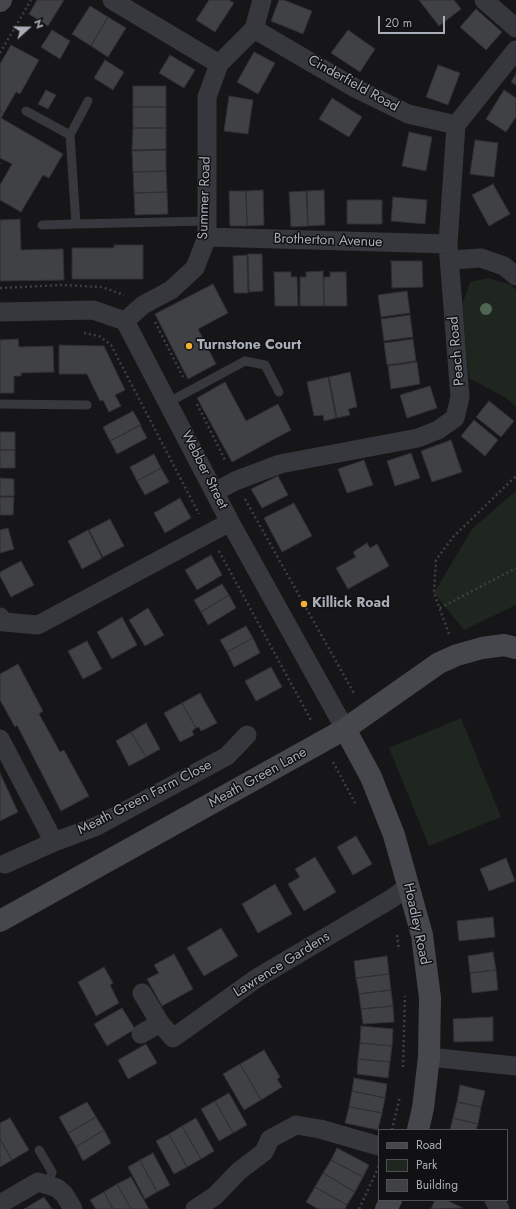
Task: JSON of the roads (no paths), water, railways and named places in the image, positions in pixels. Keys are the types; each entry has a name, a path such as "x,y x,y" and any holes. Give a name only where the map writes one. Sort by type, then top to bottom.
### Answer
{"street":[{"path":"112,0 219,64 254,29 262,0"},
{"path":"484,0 516,28"},
{"name":"Cinderfield Road","path":"254,29 355,88 408,114 456,125"},
{"path":"456,125 516,50"},
{"name":"Summer Road","path":"125,321 144,304 172,290 195,268 207,229 206,97 219,64"},
{"name":"Peach Road","path":"215,492 235,481 280,464 418,438 438,430 455,418 460,397 449,252 456,125"},
{"name":"Brotherton Avenue","path":"207,229 449,252 481,258 504,266 516,276"},
{"path":"0,312 93,310 125,321"},
{"name":"Webber Street","path":"125,321 169,402 230,522 345,729"},
{"path":"1,623 38,625 230,522"},
{"name":"Meath Green Lane","path":"0,921 345,729 439,663 457,655 482,648 504,645 516,648"},
{"name":"Hoadley Road","path":"345,729 371,777 394,835 422,935 430,998 429,1057 423,1108 418,1129"},
{"name":"Meath Green Farm Close","path":"5,864 54,842 97,826 227,756 247,735"},
{"path":"0,739 54,842"},
{"name":"Lawrence Gardens","path":"142,994 160,1023 173,1038 257,978 391,899 409,886"},
{"path":"141,1034 160,1023"},
{"path":"429,1057 516,1066"},
{"path":"195,1209 215,1196 239,1171 264,1152 270,1138 296,1125 320,1129 378,1146"},
{"path":"0,1204 38,1182 57,1188 64,1194 73,1209"}],"lane":[{"path":"76,224 70,135 88,101"},
{"path":"26,111 70,135"},
{"path":"42,226 76,224 207,229"},
{"path":"169,402 246,361 265,365 279,392"},
{"path":"0,404 87,405"},
{"path":"39,1150 52,1172 48,1184"}],"place":[{"name":"Turnstone Court","path":"189,346"},
{"name":"Killick Road","path":"304,604"}]}
